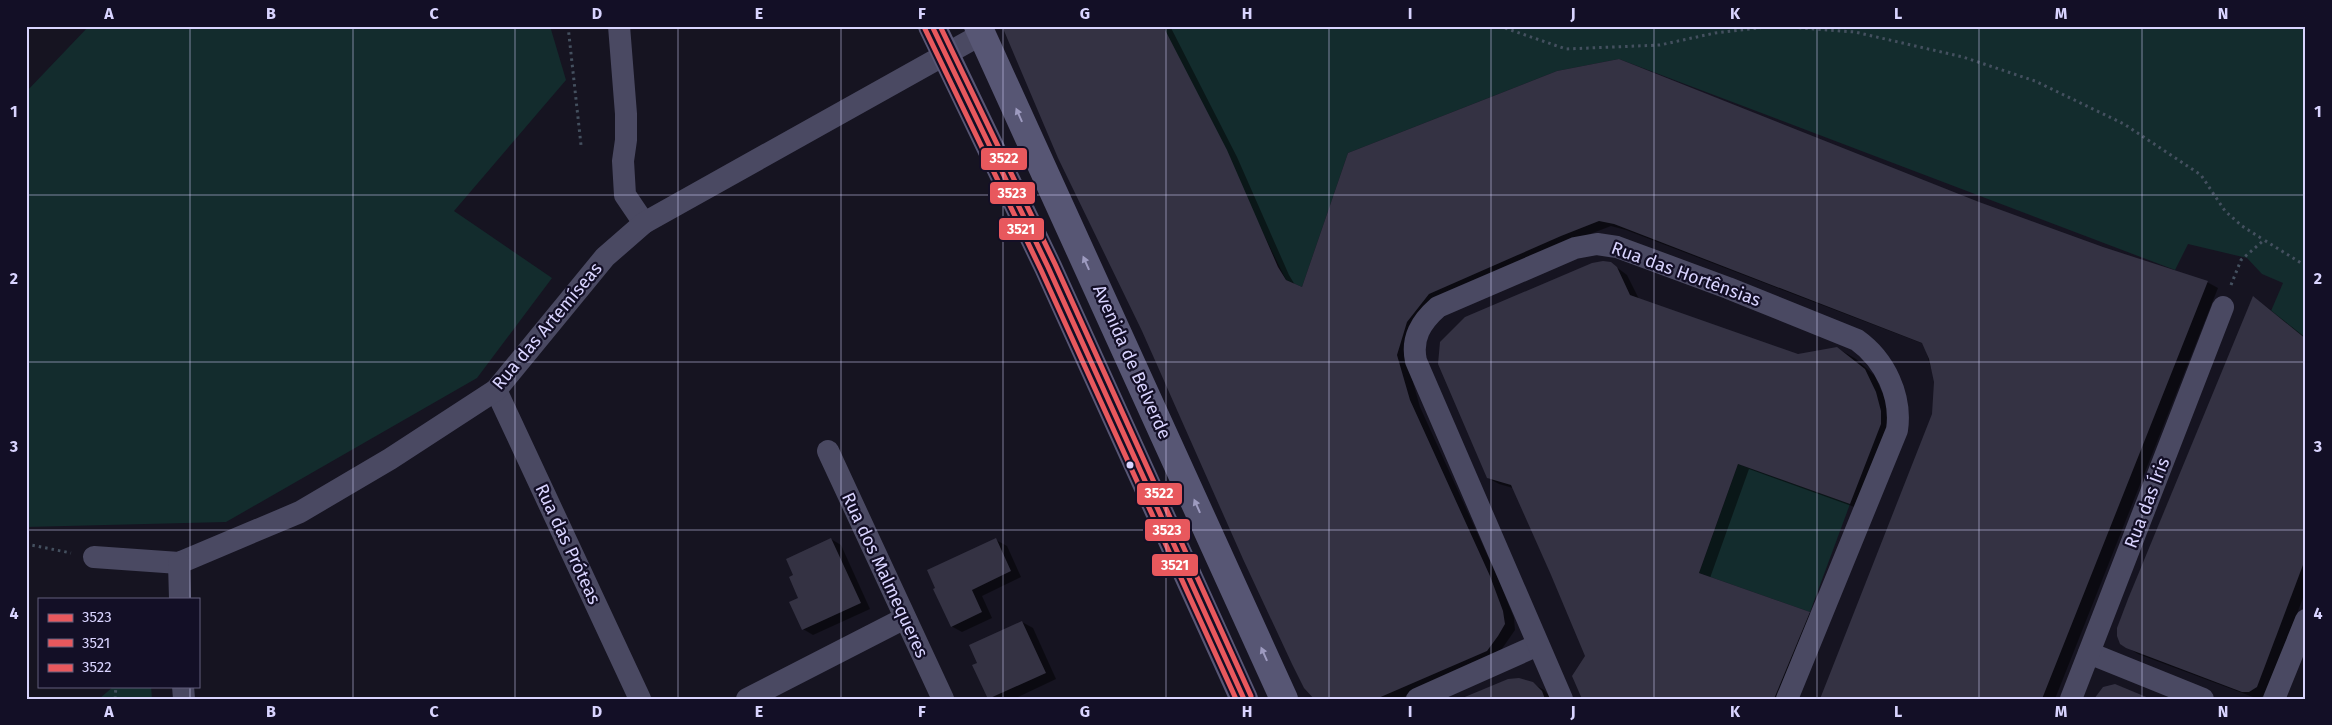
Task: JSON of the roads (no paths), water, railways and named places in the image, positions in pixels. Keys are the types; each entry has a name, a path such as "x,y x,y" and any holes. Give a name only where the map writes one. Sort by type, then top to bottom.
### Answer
{"main road":[{"name":"Avenida de Belverde","path":"932,26 944,55 1048,267 1244,699"},
{"name":"Avenida de Belverde","path":"980,30 1284,699"}],"street":[{"path":"619,26 626,114 626,140 623,161 624,194 644,223"},
{"name":"Rua das Artemíseas","path":"94,558 179,563 300,512 390,459 496,390 605,257 644,223 944,55 980,30"},
{"name":"Rua das Hortênsias","path":"1562,699 1416,361 1414,350 1421,324 1438,306 1575,248 1597,244 1607,245 1728,288 1857,340 1873,355 1891,384 1898,407 1897,430 1787,699"},
{"name":"Rua das Íris","path":"2071,699 2223,307"},
{"name":"Rua das Próteas","path":"496,390 640,699"},
{"name":"Rua dos Malmequeres","path":"828,451 943,699"},
{"path":"179,563 180,598"},
{"path":"747,699 905,618"},
{"path":"2274,699 2306,620"},
{"path":"1417,699 1538,645"},
{"path":"2089,653 2203,699"}]}
